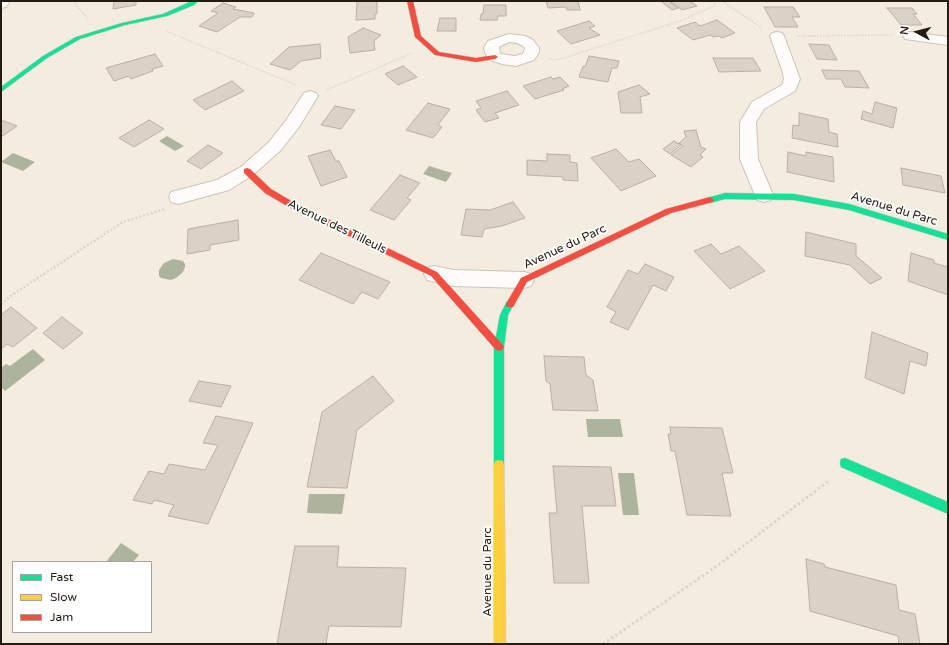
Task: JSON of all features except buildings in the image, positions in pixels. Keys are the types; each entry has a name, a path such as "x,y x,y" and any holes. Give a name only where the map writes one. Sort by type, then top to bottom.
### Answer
{"street":[{"path":"1,90 61,47 78,38 97,31 165,15 192,4 194,1"},
{"path":"410,1 418,37 437,54 476,60 496,57"},
{"path":"764,195 749,159 748,122 758,106 789,88 792,79 790,70 777,36"},
{"path":"910,36 948,41"},
{"path":"182,197 223,185 246,171 275,146 293,123 310,96"},
{"name":"Avenue des Tilleuls","path":"246,171 268,191 290,204 434,274 453,278 524,280"},
{"name":"Avenue du Parc","path":"500,644 499,348 504,315 524,280 668,211 725,196 764,195 794,197 849,207 948,237"},
{"name":"Avenue des Tilleuls","path":"434,274 499,348"},
{"path":"845,463 948,508"}],"path":[{"path":"73,1 97,31"},
{"path":"564,58 680,21 714,6 716,1"},
{"path":"722,1 777,36 910,36"},
{"path":"143,20 225,57 301,87 310,96 332,88 427,46"},
{"path":"1,304 15,293 123,222 173,207 182,197"},
{"path":"604,644 713,569 825,485 845,463"}],"shaded area":[{"path":"167,136 184,146 175,151 159,141"},
{"path":"13,153 35,162 23,171 1,162"},
{"path":"429,166 452,173 446,182 423,174"},
{"path":"173,259 183,261 185,267 183,272 171,280 161,278 159,276 159,270 164,263"},
{"path":"33,349 45,360 5,391 1,387 1,368 6,364 10,366"},
{"path":"586,419 620,419 623,437 588,437"},
{"path":"618,473 634,473 639,515 623,515"},
{"path":"309,494 345,494 342,514 307,513"},
{"path":"121,543 139,555 134,561 107,561"}],"traffic: fast":[{"path":"1,90 45,57 78,38 124,24 165,15 192,4 195,1"},
{"path":"710,200 725,196 794,197 849,207 948,237"},
{"path":"499,465 499,347 504,315 510,304"},
{"path":"845,463 948,508"}],"traffic: slow":[{"path":"499,465 500,644"}],"traffic: jam":[{"path":"410,1 418,37 437,54 476,60 495,57"},
{"path":"247,171 268,191 290,204 434,274 499,347"},
{"path":"510,304 524,280 669,211 710,200"}]}
